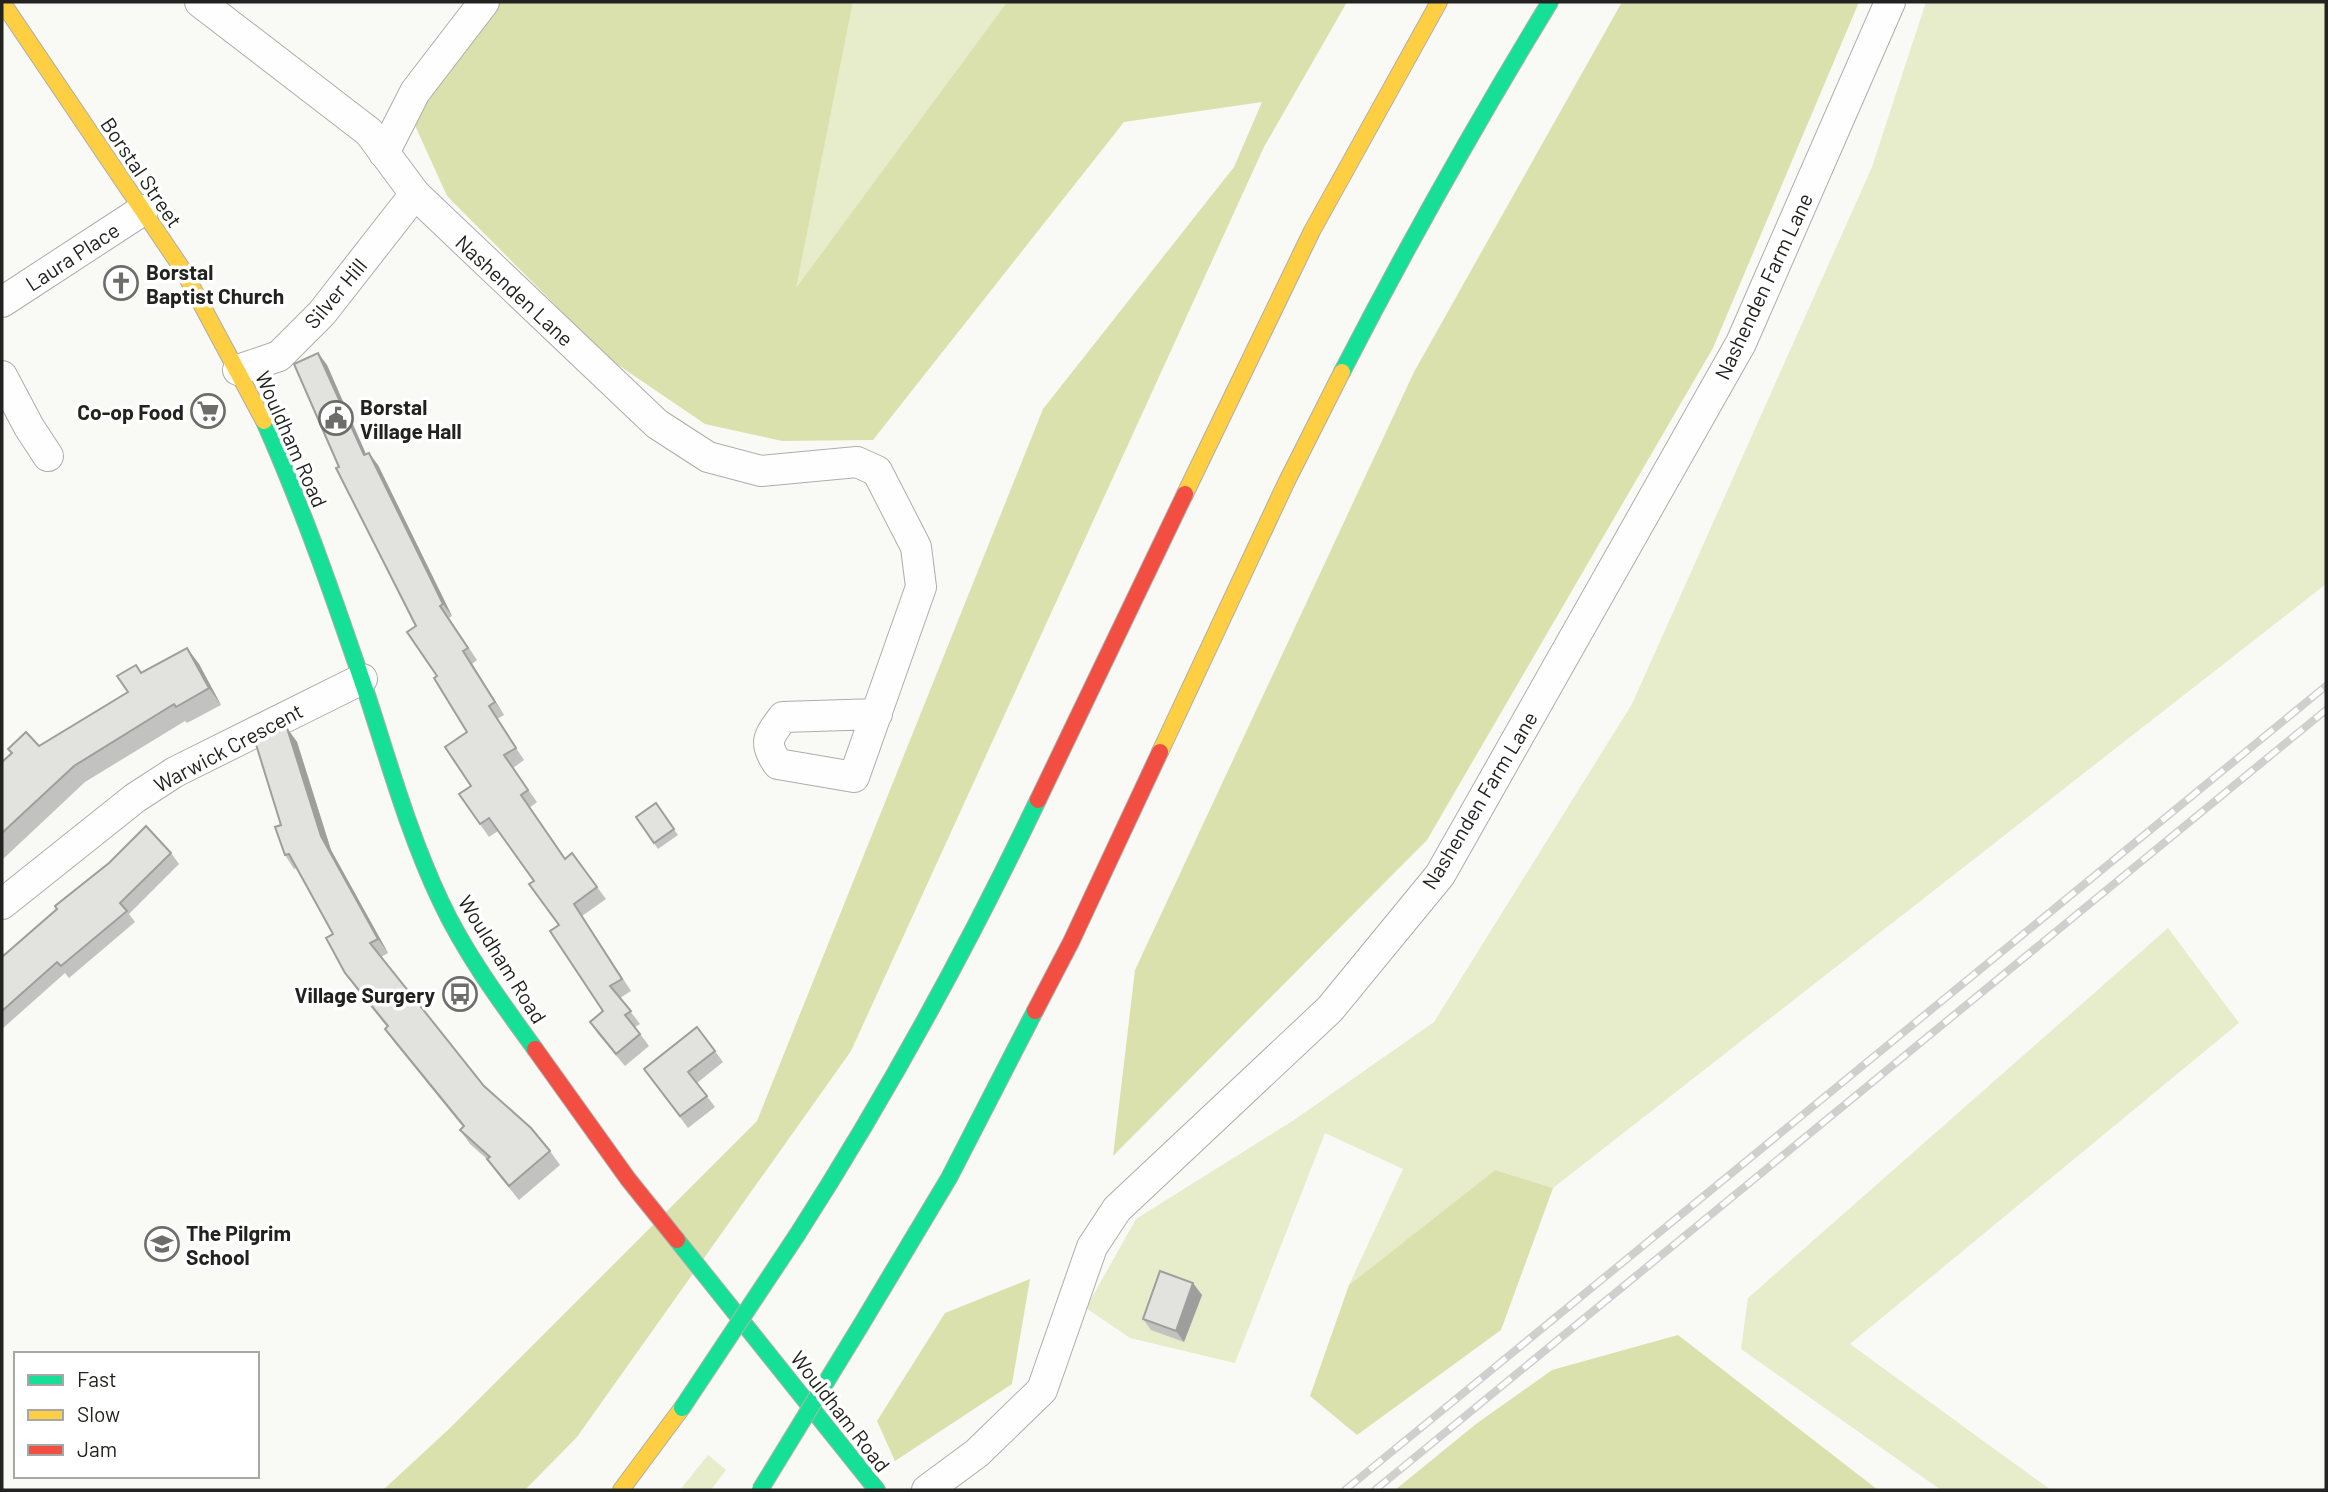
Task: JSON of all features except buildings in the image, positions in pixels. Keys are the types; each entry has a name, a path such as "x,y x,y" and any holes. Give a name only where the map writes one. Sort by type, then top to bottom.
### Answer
{"main road":[{"name":"Borstal Street","path":"2,2 190,280 238,370"},
{"path":"621,1490 682,1408 797,1235 908,1054 996,888 1312,232 1439,2"},
{"path":"760,1490 949,1178 1071,942 1286,483 1384,290 1477,121 1550,2"},
{"name":"Wouldham Road","path":"238,370 299,500 417,847 442,904 485,979 628,1179 877,1490"}],"street":[{"name":"Nashenden Lane","path":"200,2 369,132 415,194 657,424 708,457 761,471 857,463 877,471 916,547 921,587 877,714"},
{"path":"384,153 415,92 484,2"},
{"name":"Nashenden Farm Lane","path":"927,1490 977,1453 1042,1390 1092,1247 1117,1209 1330,1009 1440,874 1741,344 1890,2"},
{"name":"Silver Hill","path":"238,370 279,356 321,313 415,194"},
{"name":"Laura Place","path":"2,302 143,211"},
{"path":"2,376 48,456"},
{"name":"Warwick Crescent","path":"2,904 135,798 175,772 362,679"}],"green space":[{"path":"498,2 853,2 796,288 1007,2 1347,2 1264,147 851,1051 577,1437 525,1490 383,1490 450,1428 757,1121 1043,409 1234,167 1262,102 1124,122 873,440 782,441 705,424 608,358 447,196 408,110"},
{"path":"853,2 1007,2 795,290"},
{"path":"1622,2 1859,2 1713,348 1427,840 1113,1156 1135,970 1414,372"},
{"path":"1926,2 2326,2 2326,584 1553,1188 1495,1170 1349,1285 1403,1169 1325,1133 1235,1363 1130,1338 1086,1308 1136,1219 1294,1120 1434,1022 1632,704 1872,167"},
{"path":"2168,928 2239,1023 1850,1344 2051,1490 1941,1490 1741,1349 1748,1298"},
{"path":"1495,1170 1553,1188 1501,1330 1357,1435 1310,1396 1349,1285"},
{"path":"1030,1279 1012,1384 895,1461 877,1421 945,1313"},
{"path":"1678,1335 1878,1490 1395,1490 1476,1424 1552,1370"},
{"path":"708,1455 726,1470 711,1490 680,1490"}],"railway":[{"path":"1345,1490 2326,686"},
{"path":"1375,1490 2326,710"}],"traffic: fast":[{"path":"1342,372 1443,185 1550,2"},
{"path":"264,421 319,558 401,801 430,877 451,922 473,959 535,1049"},
{"path":"797,1235 924,1021 983,912 1038,800"},
{"path":"861,1325 949,1178 1035,1011"},
{"path":"682,1408 797,1235"},
{"path":"677,1240 877,1490"},
{"path":"760,1490 861,1325"}],"traffic: slow":[{"path":"2,2 183,270 264,421"},
{"path":"1185,494 1312,231 1439,2"},
{"path":"1160,752 1286,483 1342,372"},
{"path":"621,1490 682,1408"}],"traffic: jam":[{"path":"1038,800 1185,494"},
{"path":"1035,1011 1071,942 1160,752"},
{"path":"535,1049 628,1179 677,1240"}],"place":[{"name":"Borstal Baptist Church","path":"121,283"},
{"name":"Co-op Food","path":"208,411"},
{"name":"Borstal Village Hall","path":"336,418"},
{"name":"Village Surgery","path":"460,994"},
{"name":"The Pilgrim School","path":"162,1244"}]}
